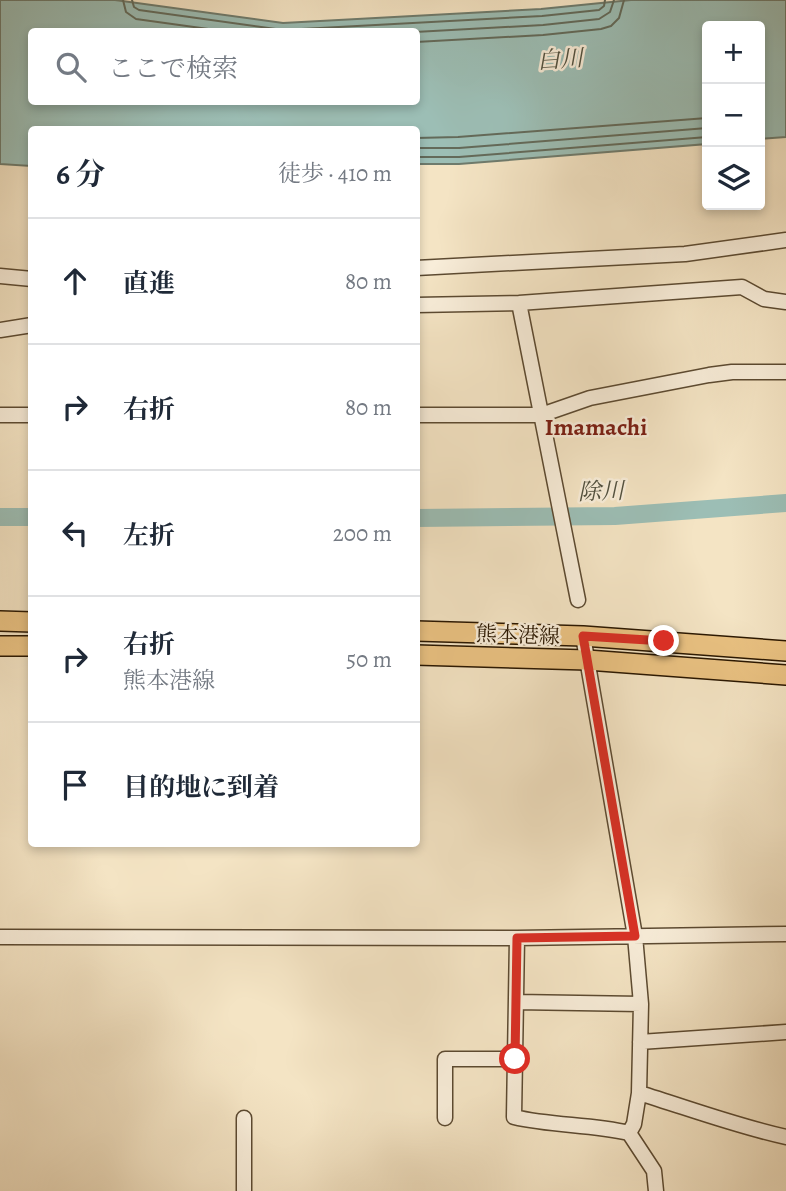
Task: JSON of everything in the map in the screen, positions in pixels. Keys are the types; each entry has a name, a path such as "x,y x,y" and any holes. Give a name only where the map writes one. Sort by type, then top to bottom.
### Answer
{"main road":[{"path":"0,621 28,622"},
{"name":"熊本港線","path":"420,631 583,636 786,651"},
{"path":"0,646 28,646"},
{"name":"熊本港線","path":"420,654 587,660 786,675"}],"street":[{"path":"420,268 685,254 786,240"},
{"path":"0,276 28,279"},
{"path":"420,305 519,303 742,288 764,299 786,302"},
{"path":"519,303 578,600"},
{"path":"0,330 28,326"},
{"path":"420,415 541,415 590,398 709,375 732,372 786,372"},
{"path":"0,415 28,415"},
{"path":"583,636 635,936 641,1004 639,1093 634,1124 629,1133"},
{"path":"0,937 517,938 786,934"},
{"path":"517,938 514,1117 604,1127 629,1133 654,1171 656,1191"},
{"path":"516,1002 641,1004"},
{"path":"640,1042 786,1032"},
{"path":"445,1118 445,1059 515,1059"},
{"path":"639,1093 719,1120 786,1137"},
{"path":"244,1118 244,1191"}],"water":[{"name":"白川","path":"0,0 115,0 283,23 541,9 631,0 786,0 786,137 765,139 765,21 702,21 702,144 459,164 420,164 420,126 28,126 28,166 0,164"}],"waterway":[{"name":"除川","path":"420,518 615,516 786,503"},
{"name":"除川","path":"0,517 28,517"}],"district":[{"name":"Imamachi","path":"596,427"}],"route":[{"path":"515,1059 517,938 635,936 583,636 664,641"}]}
